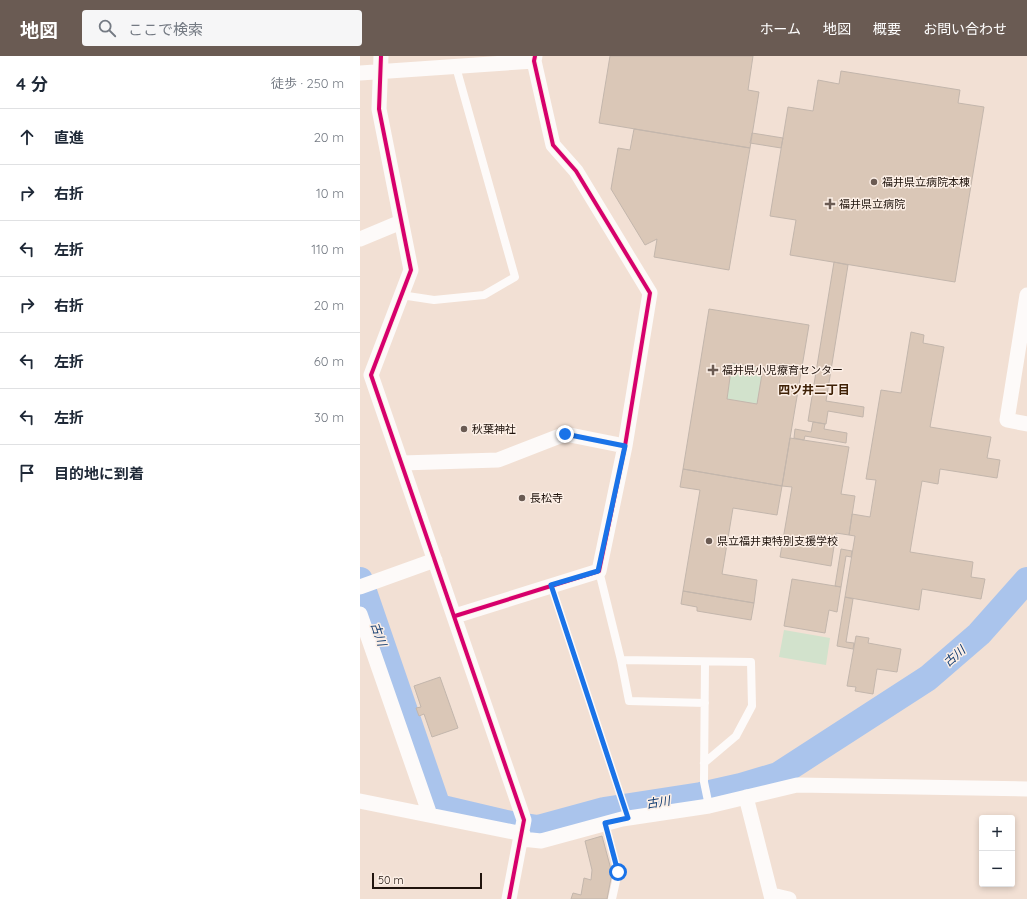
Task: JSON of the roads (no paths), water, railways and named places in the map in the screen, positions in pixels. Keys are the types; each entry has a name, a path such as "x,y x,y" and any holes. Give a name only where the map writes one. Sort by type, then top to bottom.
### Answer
{"street":[{"path":"381,56 379,109 411,270 366,376 402,463 524,820 522,837 509,899"},
{"path":"360,73 381,73 456,67 534,58 554,145 576,172 650,294 625,446 598,571 455,616"},
{"path":"360,239 401,222"},
{"path":"1027,295 1024,330 1007,420 1027,424"},
{"path":"402,463 498,460 565,434 625,446"},
{"path":"360,587 435,560"},
{"path":"360,614 430,815"},
{"path":"360,801 430,815 541,841 605,823 628,818 709,806 797,785 1027,789"},
{"path":"746,797 772,897 789,899"}],"lane":[{"path":"401,295 434,300 484,295 515,277 456,67"},
{"path":"598,571 621,660 629,702 705,703"},
{"path":"551,585 628,818"},
{"path":"621,660 751,662 752,706 736,736 704,763"},
{"path":"705,662 704,782 709,806"},
{"path":"605,823 618,872 612,899"}],"waterway":[{"name":"古川","path":"360,580 438,807 511,824 538,828 604,810 701,795 741,786 778,775 928,678 979,634 1027,580"}],"place":[{"name":"福井県立病院本棟","path":"874,182"},
{"name":"福井県立病院","path":"830,204"},
{"name":"福井県小児療育センター","path":"713,370"},
{"name":"秋葉神社","path":"464,429"},
{"name":"長松寺","path":"522,498"},
{"name":"県立福井東特別支援学校","path":"709,541"}],"district":[{"name":"四ツ井二丁目","path":"814,389"}]}
